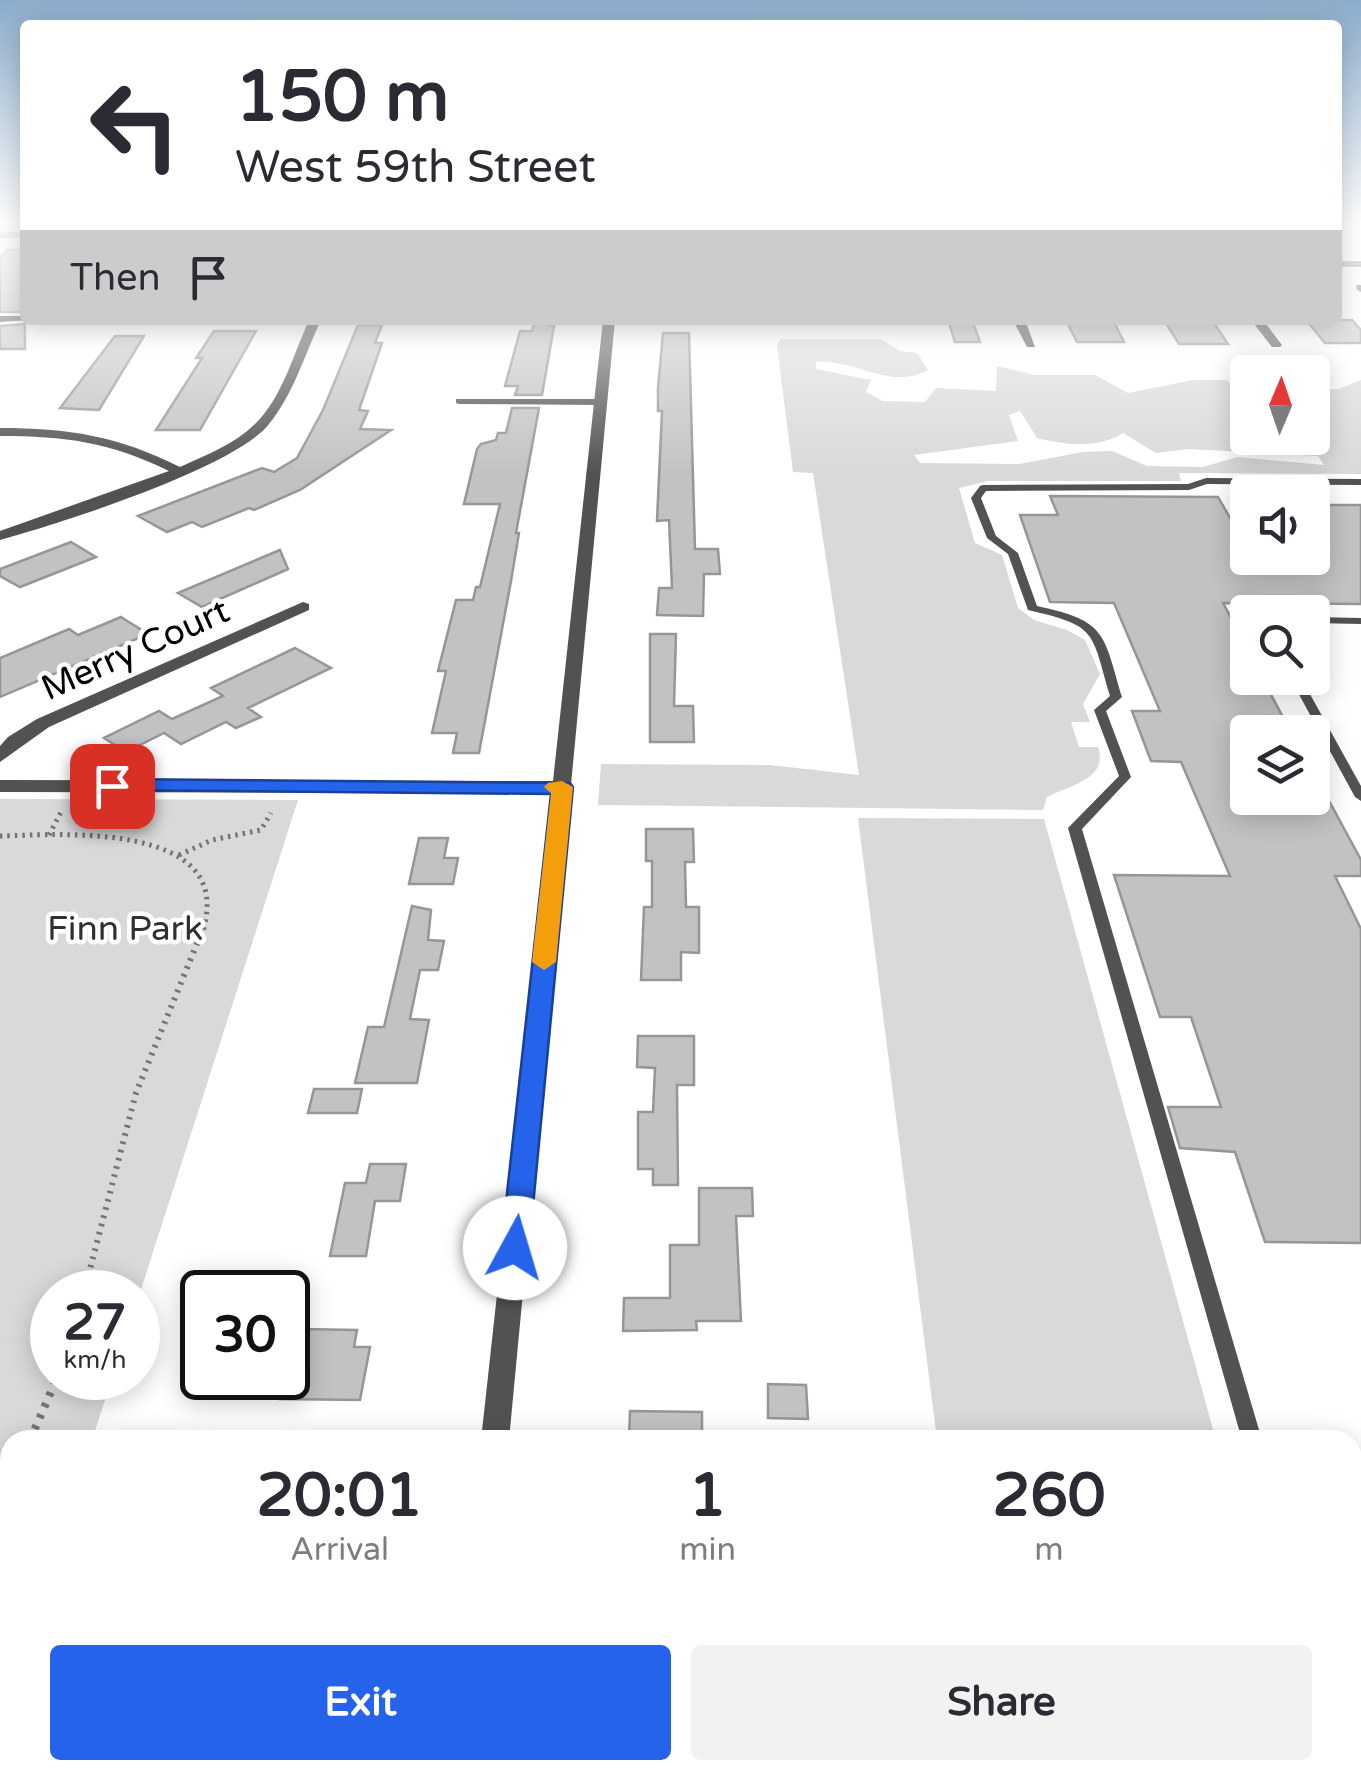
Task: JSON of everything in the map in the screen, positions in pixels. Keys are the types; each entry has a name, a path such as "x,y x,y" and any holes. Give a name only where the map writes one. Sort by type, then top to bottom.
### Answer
{"street":[{"path":"0,536 226,452 262,426 312,325"},
{"path":"496,1430 608,325"},
{"path":"1022,325 1031,345"},
{"path":"1262,325 1276,345"},
{"path":"0,432 58,432 110,439 179,471"},
{"name":"Merry Court","path":"0,757 14,741 43,722 303,607"},
{"path":"0,786 562,787"}],"lane":[{"path":"459,401 602,402"},
{"path":"1249,1430 1075,828 1125,777 1100,710 1116,697 1096,631 1078,616 1032,608 1013,553 992,538 976,498 982,488 1189,486 1206,481 1361,482"},
{"path":"1330,620 1361,621"},
{"path":"1304,695 1361,797"}],"path":[{"path":"49,835 61,812"},
{"path":"178,856 212,840 261,830 271,813"},
{"path":"0,836 128,841 178,856 202,876 207,909 198,945 137,1088 90,1270"},
{"path":"34,1430 47,1400"}],"green space":[{"path":"780,339 881,339 900,351 917,353 928,370 914,376 886,376 816,362 816,369 871,380 866,392 883,401 925,402 936,388 996,391 997,366 1034,375 1095,375 1128,393 1193,380 1230,382 1230,451 1189,449 1156,453 1123,433 1103,442 1081,444 1037,438 1020,411 1009,415 1018,441 914,455 920,463 1019,464 1083,452 1112,451 1147,466 1203,467 1237,457 1324,465 1318,456 1300,455 1330,455 1330,389 1361,380 1361,474 1179,473 1181,481 988,481 959,488 975,543 1002,555 1018,608 1034,620 1085,640 1100,674 1083,704 1090,722 1071,722 1079,747 1098,747 1098,767 1085,780 1047,797 1043,810 598,805 601,764 770,765 859,775 813,473 793,472 777,346"},
{"name":"Finn Park","path":"0,799 298,800 147,1270 30,1270 30,1400 105,1400 95,1430 0,1430"},
{"path":"858,818 1044,819 1213,1430 936,1430"}],"building":[{"path":"0,307 20,307 20,312 0,312"},
{"path":"1342,320 1352,320 1361,330 1361,343 1325,343 1310,325 1342,325"},
{"path":"25,325 25,349 0,349 0,326"},
{"path":"358,325 382,325 375,343 382,343 359,410 368,411 360,429 391,430 300,490 254,510 249,508 202,527 192,522 167,532 138,516 262,468 274,472 297,458 323,410"},
{"path":"534,325 554,326 542,395 515,395 518,386 505,386 520,331 532,331"},
{"path":"950,325 974,325 980,342 955,342"},
{"path":"1068,325 1116,325 1124,342 1077,342"},
{"path":"1167,325 1215,325 1228,344 1179,344"},
{"path":"214,331 256,331 200,430 156,430 202,358 196,358"},
{"path":"663,333 689,333 695,549 718,549 720,574 704,574 703,616 657,615 659,588 672,588 669,520 657,521 662,411 658,411 658,388"},
{"path":"115,336 144,336 99,410 60,408"},
{"path":"512,408 539,408 511,581 479,753 453,753 457,733 432,733 446,671 438,671 456,600 473,600 476,587 480,587 500,504 464,504 477,449 496,440 498,433 506,433"},
{"path":"1050,496 1218,497 1230,518 1230,575 1330,575 1330,505 1361,505 1361,604 1330,604 1330,595 1230,595 1230,603 1223,603 1230,616 1230,695 1271,695 1282,715 1230,715 1230,815 1330,815 1330,803 1361,860 1361,876 1335,876 1361,929 1361,1243 1265,1242 1235,1152 1180,1148 1168,1107 1221,1107 1191,1017 1160,1017 1114,875 1230,876 1181,762 1151,761 1132,711 1160,711 1114,603 1050,602 1020,515 1058,515"},
{"path":"71,542 96,557 20,587 0,576 0,569"},
{"path":"280,550 288,569 202,607 178,593"},
{"path":"121,617 148,634 0,697 0,658 69,629 78,635"},
{"path":"650,634 676,634 674,706 693,706 694,742 650,742"},
{"path":"295,648 331,668 248,708 261,717 236,728 226,722 181,744 164,733 126,752 104,738 159,711 172,719 223,696 211,688"},
{"path":"646,829 693,829 694,862 685,862 686,907 699,907 699,953 681,952 681,980 641,980 644,907 652,907 652,861 646,861"},
{"path":"419,838 448,838 444,858 458,858 453,884 409,884"},
{"path":"412,906 431,910 428,940 444,941 438,970 420,970 410,1019 429,1020 417,1083 355,1083 368,1027 384,1027"},
{"path":"638,1036 694,1036 694,1085 677,1085 678,1185 653,1185 653,1169 638,1169 638,1112 653,1112 655,1068 637,1067"},
{"path":"314,1089 362,1089 357,1113 308,1113"},
{"path":"370,1164 406,1164 400,1201 375,1201 366,1256 330,1256 345,1183 366,1183"},
{"path":"699,1188 752,1188 753,1216 736,1216 741,1321 696,1321 697,1330 623,1331 624,1298 670,1298 670,1245 699,1245"},
{"path":"310,1329 357,1330 354,1347 370,1347 360,1400 310,1399"},
{"path":"768,1384 806,1385 808,1419 768,1418"},
{"path":"630,1411 702,1412 702,1430 629,1430"}],"slow traffic":[{"path":"544,962 562,787 555,787"}],"route":[{"path":"112,786 562,787 515,1248"}]}
